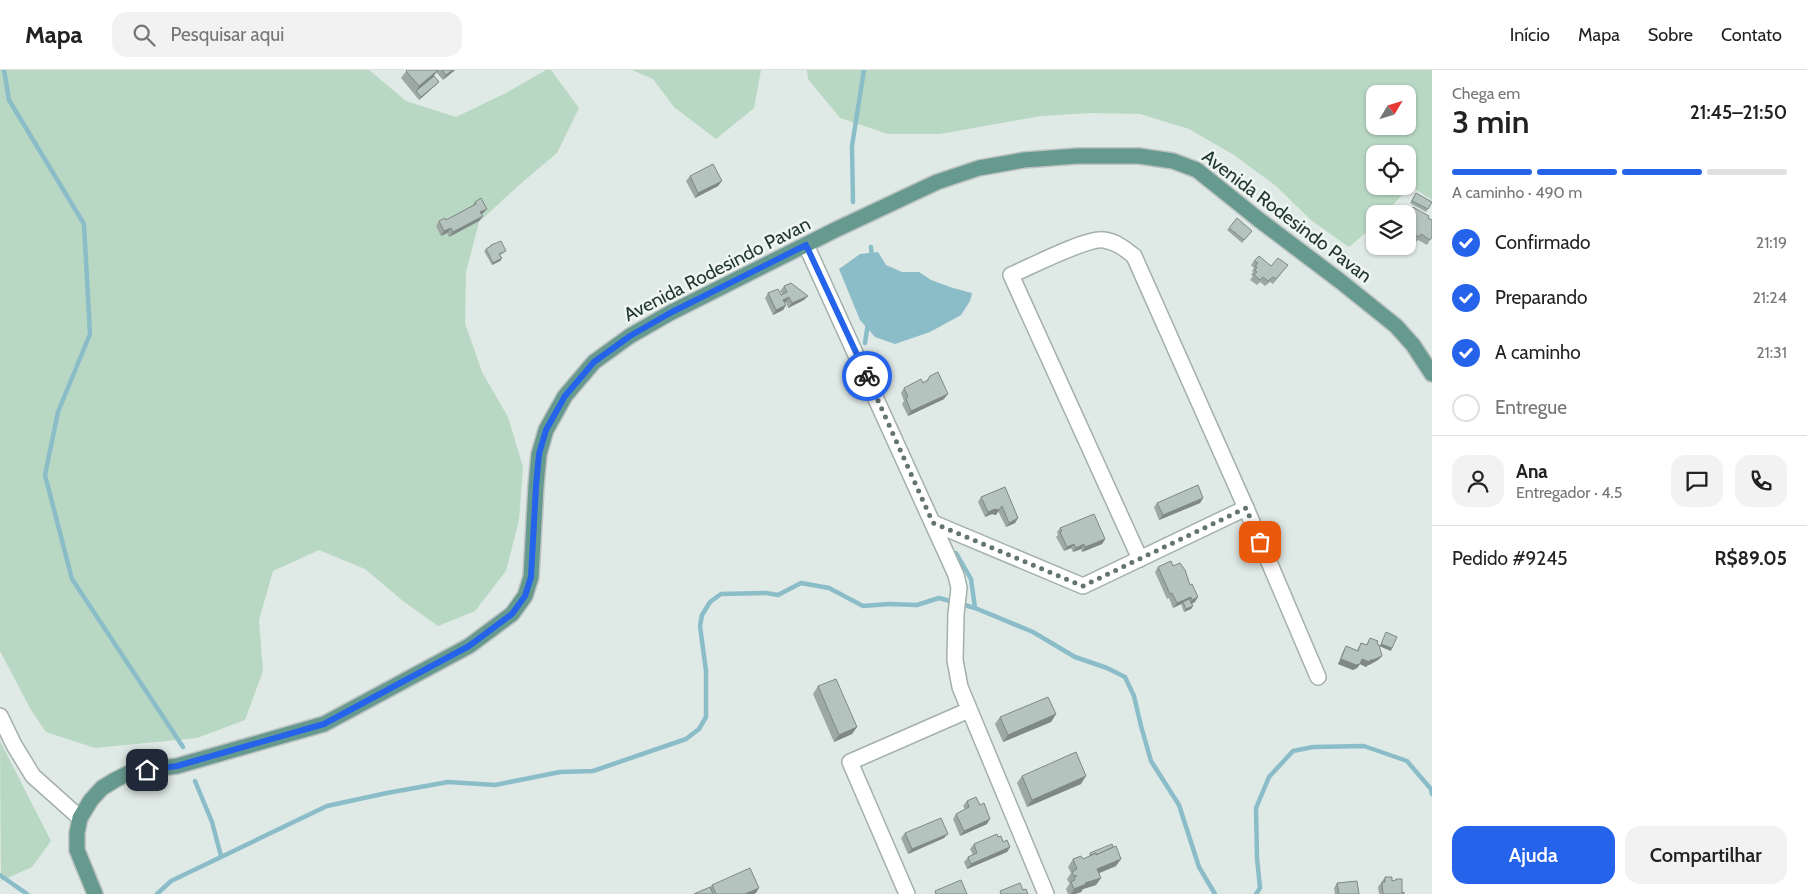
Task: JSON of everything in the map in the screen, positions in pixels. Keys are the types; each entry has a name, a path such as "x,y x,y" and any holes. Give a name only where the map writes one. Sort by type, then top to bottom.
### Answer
{"main road":[{"name":"Avenida Rodesindo Pavan","path":"95,894 78,850 77,834 80,818 91,800 102,788 131,772 177,766 324,724 469,646 512,614 525,596 531,577 539,454 546,430 565,396 594,362 630,336 670,313 938,182 979,168 1024,160 1077,156 1139,156 1173,161 1197,170 1258,220 1376,308 1408,339 1432,374"}],"street":[{"path":"1140,559 1011,275 1088,242 1103,239 1120,245 1134,256 1246,508 1318,677"},
{"path":"803,247 830,295 956,575 959,588 956,614 955,660 960,687 1046,894"},
{"path":"933,523 1083,586 1246,508"},
{"path":"907,894 850,762 969,710"},
{"path":"0,716 14,745 33,776 80,818"}],"green space":[{"path":"0,70 369,70 406,101 456,117 506,93 546,70 551,70 579,108 557,153 479,222 466,272 465,323 482,372 508,417 523,467 519,520 506,571 475,611 438,626 403,601 365,569 319,550 273,571 259,620 263,671 245,720 197,738 95,748 46,732 31,710 0,651"},
{"path":"632,70 761,70 754,108 716,139 674,107 653,79"},
{"path":"807,70 1432,70 1432,200 1416,190 1416,145 1366,145 1366,195 1402,195 1393,205 1366,205 1366,233 1349,247 1312,221 1276,186 1234,155 1189,129 1140,114 1091,113 1041,116 940,134 888,134 840,118 808,79"},
{"path":"0,741 51,841 32,867 1,881"}],"water":[{"path":"878,252 886,265 902,272 919,272 931,280 972,293 970,301 961,315 930,332 895,344 875,337 860,320 839,269 860,254"}],"building":[{"path":"407,70 436,70 437,71 419,86"},
{"path":"442,70 453,70 446,75"},
{"path":"434,76 439,82 421,97 416,91"},
{"path":"713,164 722,181 698,193 690,176"},
{"path":"1416,193 1432,202 1428,209 1412,201"},
{"path":"481,198 487,209 480,212 483,216 453,232 451,228 444,231 439,221 445,218 446,220 476,204 475,202"},
{"path":"1416,209 1429,216 1428,218 1432,220 1432,237 1430,240 1421,234 1419,237 1416,235"},
{"path":"1237,218 1252,231 1244,240 1229,228"},
{"path":"501,241 506,251 499,254 502,258 493,263 486,249"},
{"path":"1259,256 1271,266 1278,258 1288,265 1276,279 1273,277 1268,281 1263,277 1260,280 1254,275 1257,272 1255,270 1257,267 1255,266 1258,263 1254,261"},
{"path":"791,283 808,296 792,303 789,297 783,300 786,305 776,310 768,293 778,289 781,295 787,292 784,286"},
{"path":"938,372 948,394 911,411 904,388 921,379 923,383 930,376"},
{"path":"1198,485 1203,498 1163,515 1157,503"},
{"path":"1005,487 1018,518 1009,523 1002,506 999,510 995,509 988,512 981,497"},
{"path":"1094,514 1105,539 1085,547 1084,544 1076,548 1074,544 1067,547 1060,528"},
{"path":"1171,561 1173,566 1180,563 1198,597 1192,600 1191,597 1177,603 1172,593 1170,594 1158,567"},
{"path":"1189,599 1193,606 1186,609 1183,602"},
{"path":"1386,632 1397,637 1392,648 1381,644"},
{"path":"1370,638 1378,641 1377,644 1382,656 1370,660 1370,662 1362,659 1360,664 1356,665 1341,659 1346,646 1358,651 1361,643 1367,645"},
{"path":"836,679 857,727 839,735 818,686"},
{"path":"1048,697 1056,714 1008,735 1000,717"},
{"path":"1076,752 1086,776 1032,800 1022,776"},
{"path":"976,797 980,805 984,803 990,819 964,831 956,814 969,807 967,801"},
{"path":"941,818 948,834 912,849 905,833"},
{"path":"997,834 998,837 1001,836 1003,842 1007,840 1010,847 971,864 968,857 977,853 974,844"},
{"path":"1112,844 1113,847 1096,855 1096,853 1091,855 1090,853"},
{"path":"1116,846 1121,859 1097,869 1101,878 1074,889 1071,882 1077,876 1074,876 1072,872 1077,869 1073,859 1081,856 1083,859"},
{"path":"750,868 759,888 745,894 716,894 712,885"},
{"path":"1385,877 1392,877 1392,881 1402,879 1402,893 1404,892 1404,894 1383,894 1382,882 1385,882"},
{"path":"961,880 967,894 936,894 935,891"},
{"path":"1357,881 1359,894 1339,894 1337,883"},
{"path":"1020,883 1023,890 1026,889 1028,894 1001,894 1000,891"},
{"path":"710,887 713,894 694,894"}],"waterway":[{"path":"4,70 9,100 84,224 90,334 58,412 45,475 72,579 183,747"},
{"path":"853,202 852,146 864,70"},
{"path":"871,247 872,258"},
{"path":"865,343 868,323"},
{"path":"956,553 971,579 975,608"},
{"path":"157,894 171,881 327,806 448,782 495,785 560,772 593,771 686,739 699,729 706,717 706,671 700,626 702,615 710,602 721,594 766,593 778,595 801,583 829,588 863,606 889,604 917,605 939,598 975,608 1033,632 1075,657 1107,668 1125,677 1134,696 1151,761 1179,805 1199,867 1215,894"},
{"path":"1256,894 1260,888 1256,808 1269,777 1293,751 1313,747 1364,746 1407,761 1431,789 1432,794"},
{"path":"195,781 212,822 221,856"},
{"path":"0,875 27,894"}],"way so far":[{"path":"867,376 933,523 1083,586 1246,508 1260,542"}],"route":[{"path":"147,770 177,766 324,724 469,646 512,614 525,596 531,577 539,454 546,430 565,396 594,362 630,336 670,313 806,245 867,376"}]}
